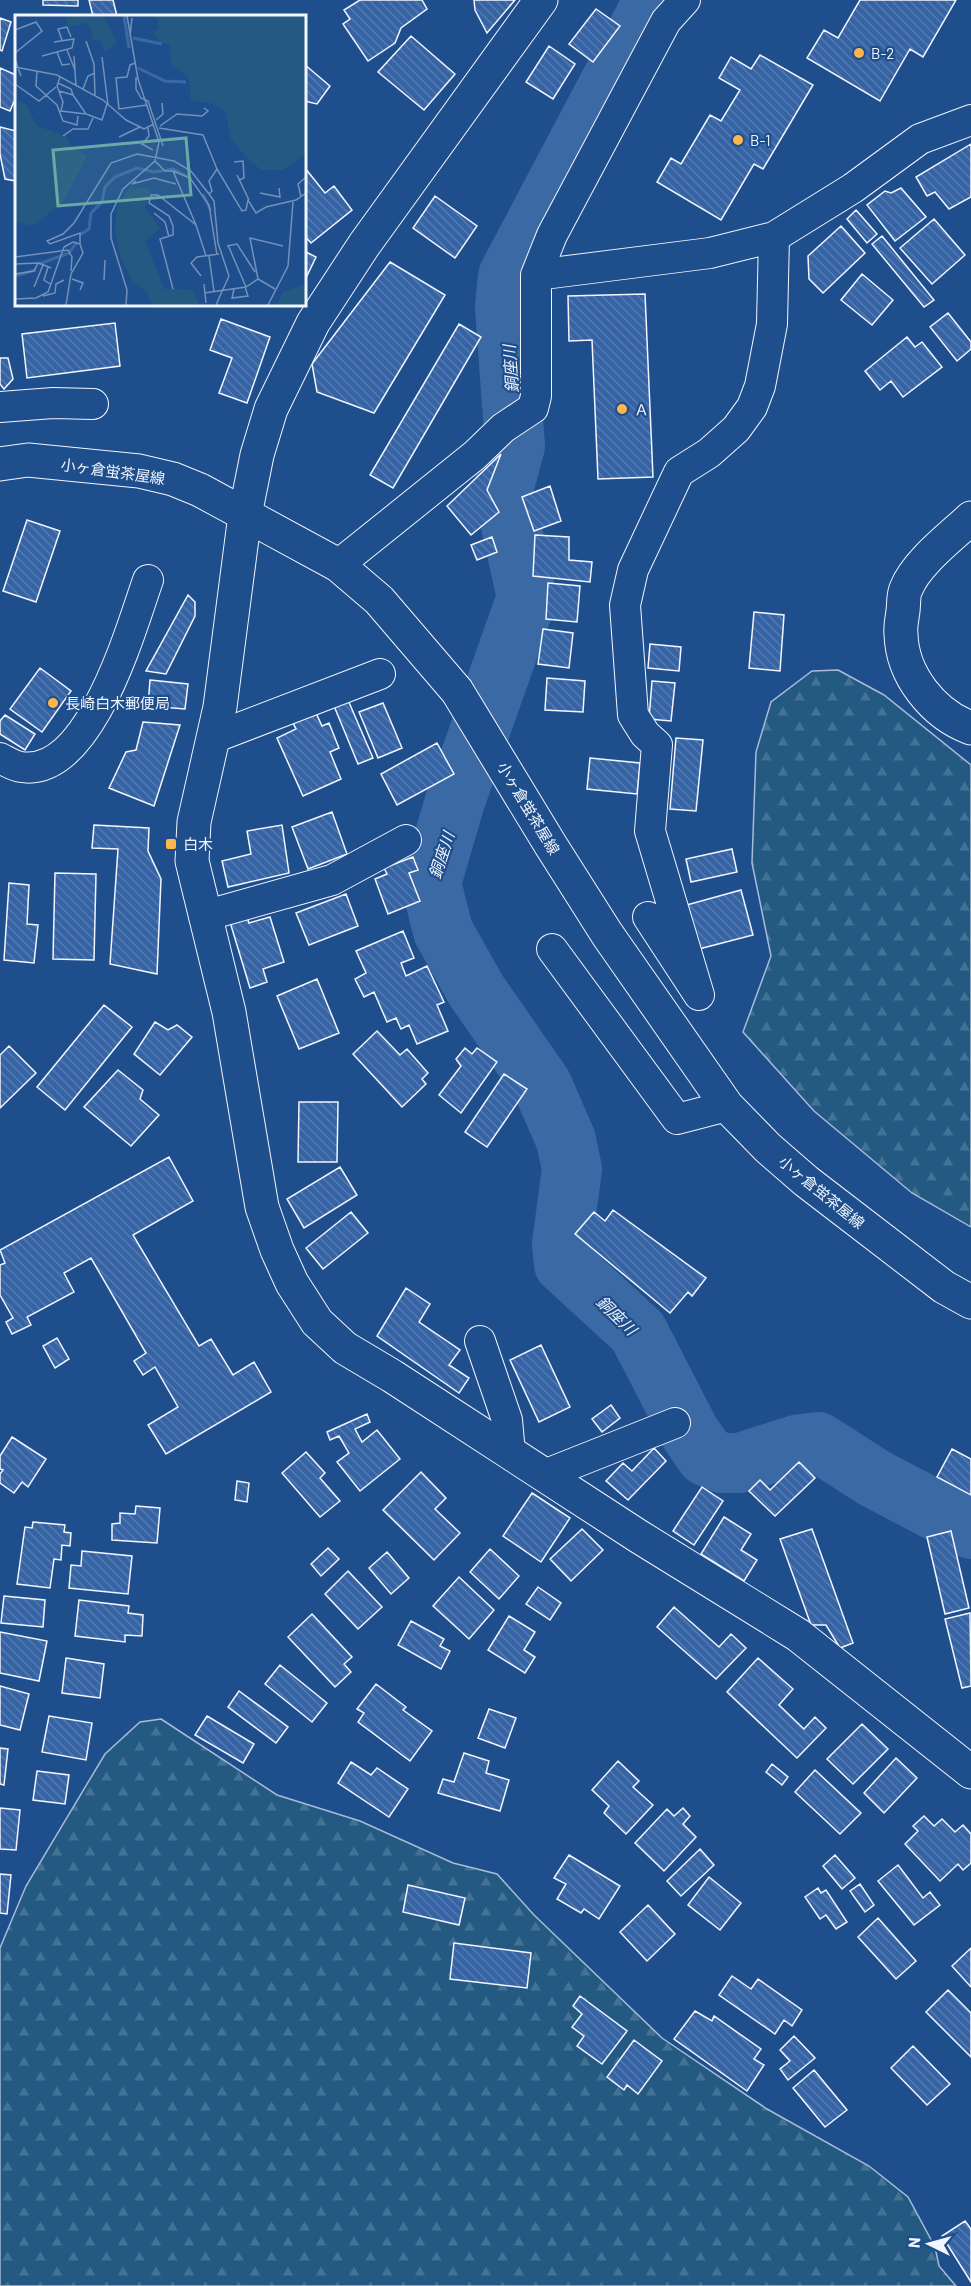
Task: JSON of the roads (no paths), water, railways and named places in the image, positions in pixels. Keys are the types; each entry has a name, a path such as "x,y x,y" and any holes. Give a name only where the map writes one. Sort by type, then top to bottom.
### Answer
{"street":[{"path":"541,0 364,245 313,323 271,409 257,455 245,515 220,707 194,822 192,861 229,1012 240,1088 262,1207 277,1250 292,1283 317,1322 345,1348 638,1536 798,1635 971,1772"},
{"path":"338,565 475,455 503,428 532,408 536,396 536,275 552,235 666,21 685,0"},
{"path":"536,275 710,253 774,237 853,188 920,139 971,120"},
{"path":"648,917 699,995 651,831 657,746 645,734 633,715 626,605 633,570 679,472 709,453 736,429 752,407 760,386 772,324 774,237"},
{"path":"0,407 53,403 93,404"},
{"name":"小ヶ倉蛍茶屋線","path":"0,464 28,460 139,471 181,482 200,490 338,565 379,600 458,691 607,934 727,1106 768,1148 806,1181 944,1287 971,1302"},
{"path":"971,518 922,566 906,589 901,634 906,663 917,686 933,704 960,724 971,728"},
{"path":"0,758 21,767 43,765 68,750 84,730 108,690 148,580"},
{"path":"213,738 380,674"},
{"path":"204,916 333,880 406,840"},
{"path":"552,949 677,1119 727,1106"},
{"path":"480,1341 507,1420 510,1453"},
{"path":"544,1475 675,1423"}],"waterway":[{"name":"銅座川","path":"655,0 508,276 505,307 515,446 503,490 527,597 455,801 431,883 443,931 476,990 542,1085 566,1140 572,1169 562,1244 564,1264 638,1332 690,1433 706,1456 722,1463 740,1463 796,1445 818,1442 874,1478 971,1529"}],"place":[{"name":"B-2","path":"859,53"},
{"name":"B-1","path":"738,140"},
{"name":"Ａ","path":"622,409"},
{"name":"長崎白木郵便局","path":"53,703"},
{"name":"白木","path":"171,844"}]}
